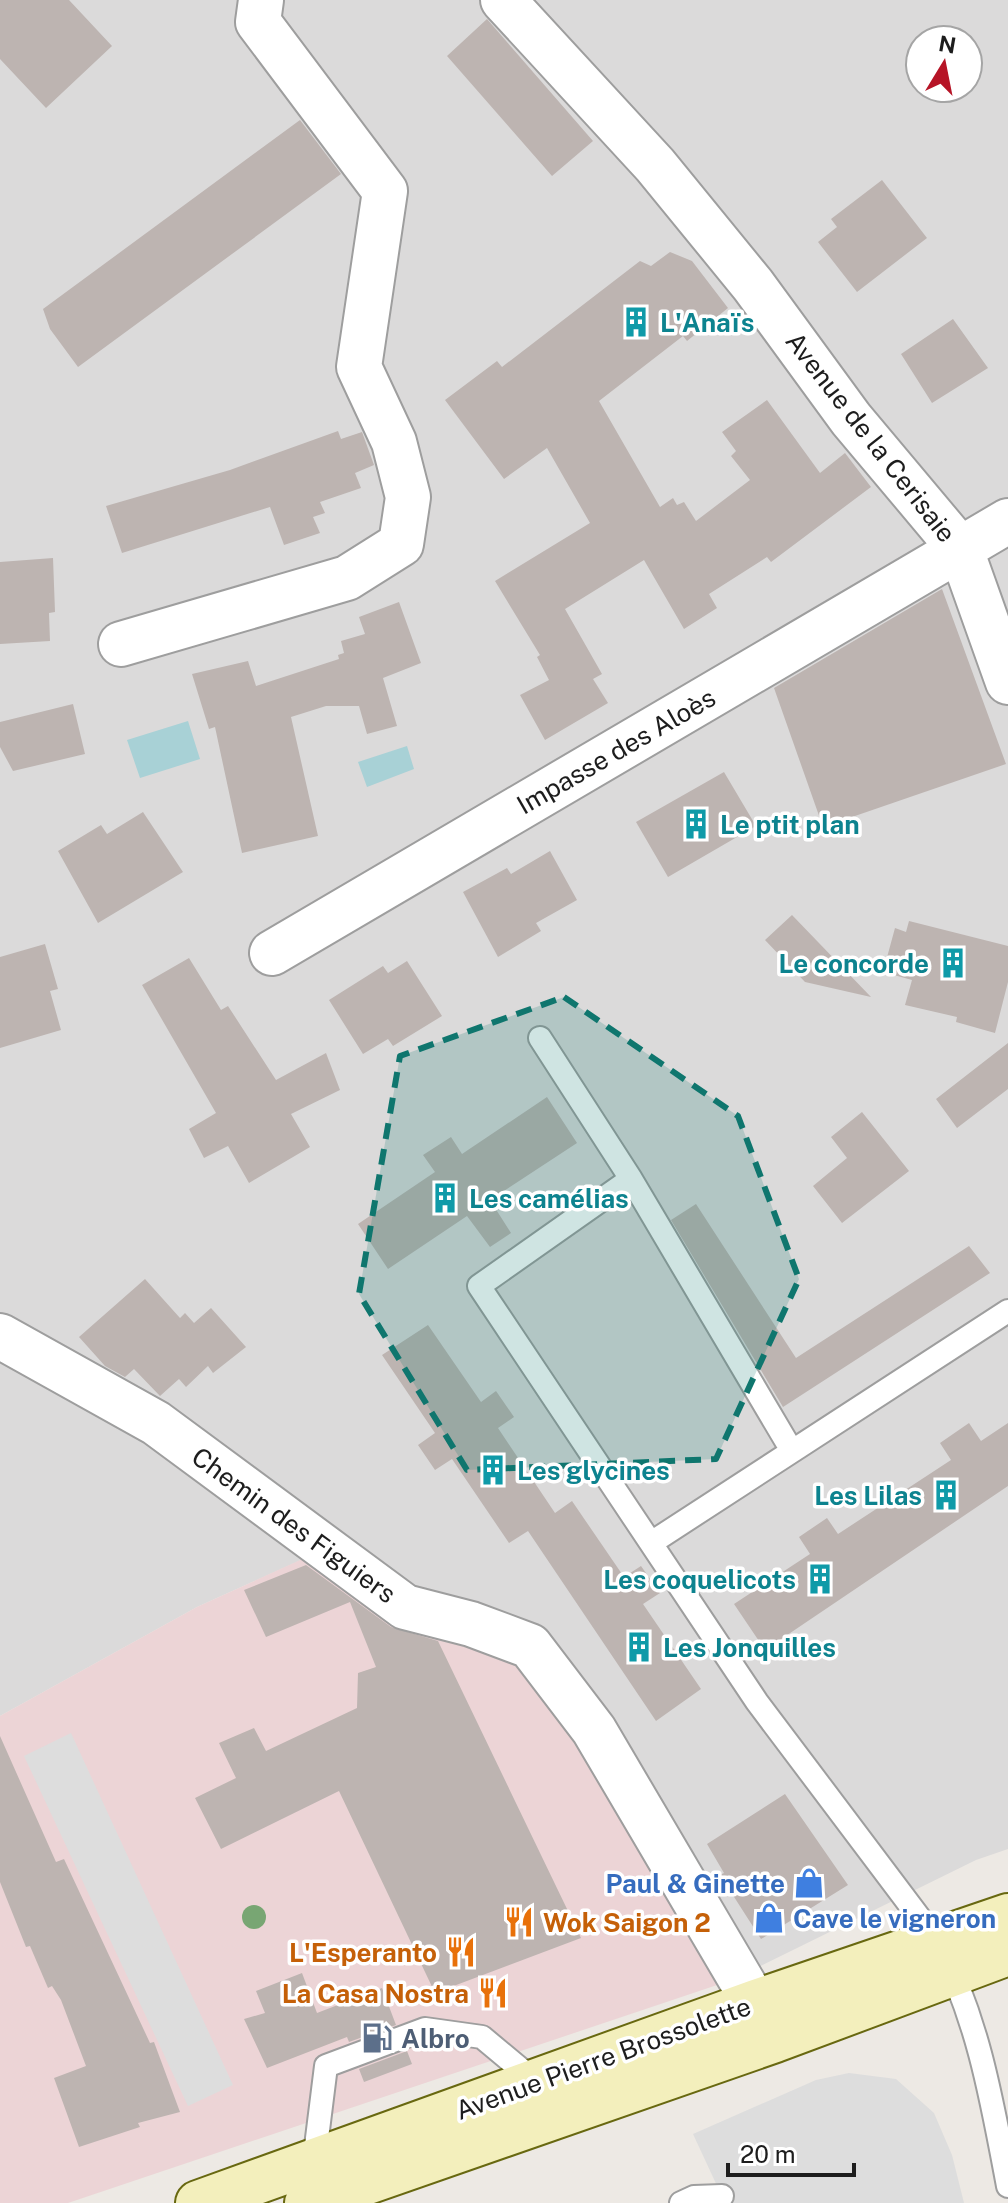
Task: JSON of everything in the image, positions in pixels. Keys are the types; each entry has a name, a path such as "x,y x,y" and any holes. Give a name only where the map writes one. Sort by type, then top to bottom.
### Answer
{"main road":[{"name":"Avenue Pierre Brossolette","path":"198,2203 310,2183 775,2040 946,1957 1008,1916"},
{"name":"Avenue Pierre Brossolette","path":"310,2183 536,2082 756,2002 946,1957 1008,1953"}],"street":[{"path":"121,644 347,578 401,544 408,497 394,442 359,367 385,191 258,22 261,0"},
{"name":"Avenue de la Cerisaie","path":"503,0 655,165 753,285 851,419 961,550 1008,682"},
{"name":"Impasse des Aloès","path":"272,953 1008,521"},
{"name":"Chemin des Figuiers","path":"0,1336 156,1423 405,1607 471,1624 530,1646 594,1730 756,2002 775,2040"}],"lane":[{"path":"540,1038 631,1179 792,1451"},
{"path":"631,1179 479,1286 757,1702 946,1957 984,2060 1008,2186"},
{"path":"651,1543 1008,1311"},
{"path":"310,2183 326,2066 425,2029 482,2037 536,2082"},
{"path":"681,2203 694,2197 722,2196"}],"highlighted area":[{"path":"564,997 738,1116 799,1279 716,1459 467,1470 359,1294 400,1056"}],"shaded area":[{"path":"0,0 1008,0 1008,1849 976,1860 732,1980 321,1551 197,1607 0,1716"},
{"path":"320,1551 525,1651 732,1980 68,2203 0,2203 0,1716 197,1607"},
{"path":"71,1733 233,2085 188,2106 24,1756"},
{"path":"849,2073 896,2079 934,2113 952,2155 964,2203 725,2203 693,2134 816,2080"}],"water":[{"path":"188,721 200,759 140,778 127,740"},
{"path":"407,746 414,769 367,787 358,762"}],"building":[{"path":"0,0 69,0 112,46 46,108 0,59"},
{"path":"487,19 593,141 552,176 447,56"},
{"path":"300,120 341,174 78,367 50,329 43,309"},
{"path":"882,180 927,238 857,292 818,242 837,227 831,219"},
{"path":"670,252 692,261 728,308 687,341 683,336 599,401 660,507 673,498 677,505 684,502 696,521 750,480 731,456 736,451 722,432 767,400 820,473 845,453 871,487 771,562 767,557 709,594 717,608 684,629 644,560 565,609 602,674 593,679 608,703 545,740 520,695 549,680 537,657 540,655 495,581 590,523 547,448 504,479 445,400 497,361 502,367 640,261 651,266"},
{"path":"953,319 988,368 932,403 901,354"},
{"path":"338,431 341,439 362,432 374,465 355,473 361,488 320,502 325,513 313,517 320,533 284,545 270,507 122,553 106,506 230,470"},
{"path":"53,558 55,612 49,613 50,641 0,644 0,562"},
{"path":"942,589 1006,764 823,827 774,688"},
{"path":"399,602 421,663 383,678 397,726 367,734 359,706 326,706 291,717 318,836 242,853 215,727 209,729 192,674 248,661 256,686 339,659 338,655 344,653 341,641 365,634 359,617"},
{"path":"73,704 85,754 13,771 0,747 0,722"},
{"name":"Le ptit plan","path":"724,772 756,826 668,877 636,822"},
{"path":"143,812 183,872 98,923 58,851 101,825 107,834"},
{"path":"550,851 577,900 536,923 541,931 498,957 463,892 507,868 511,874"},
{"path":"792,915 871,997 805,982 765,940"},
{"name":"Le concorde","path":"909,921 1008,946 1008,982 995,1033 956,1022 957,1017 905,1005 912,980 883,972 895,928 906,932"},
{"path":"45,944 58,989 50,991 61,1030 0,1048 0,957"},
{"path":"189,958 221,1010 228,1006 276,1080 326,1053 340,1090 291,1114 310,1147 249,1183 228,1146 204,1158 189,1129 216,1113 142,985"},
{"path":"407,961 442,1016 393,1046 388,1039 363,1054 329,1000 383,966 388,973"},
{"path":"1008,1043 1008,1089 957,1128 936,1099"},
{"name":"Les camélias","path":"547,1097 577,1143 490,1200 511,1233 490,1247 467,1216 388,1269 358,1224 435,1172 423,1155 451,1137 462,1154"},
{"path":"862,1112 909,1171 842,1223 813,1186 847,1158 831,1137"},
{"path":"696,1204 796,1358 969,1246 990,1273 783,1407 671,1220"},
{"path":"145,1279 180,1318 185,1313 194,1323 211,1308 246,1347 213,1373 208,1366 186,1387 179,1379 160,1396 134,1369 125,1377 105,1366 79,1337"},
{"path":"428,1325 481,1402 496,1391 514,1417 498,1428 555,1513 572,1501 624,1577 641,1566 660,1593 643,1604 701,1689 656,1721 528,1531 509,1543 452,1459 435,1470 418,1445 435,1433 382,1355"},
{"path":"969,1423 981,1441 1008,1423 1008,1486 765,1650 734,1604 810,1554 799,1537 827,1518 838,1534 951,1460 940,1443"},
{"path":"306,1565 391,1627 438,1641 581,1938 435,1993 339,1791 221,1849 195,1798 236,1778 219,1743 254,1728 266,1751 357,1708 358,1673 376,1667 350,1602 266,1637 244,1590"},
{"path":"0,1736 56,1862 64,1859 150,2043 154,2042 180,2112 138,2123 140,2127 79,2147 54,2078 86,2066 61,2000 52,1986 48,1988 30,1946 26,1947 0,1882"},
{"path":"785,1794 848,1885 761,1939 720,1875 724,1873 707,1844"},
{"path":"302,1973 317,2013 382,1988 396,2025 349,2042 347,2037 267,2068 244,2019 265,2013 256,1991"},
{"path":"407,2051 412,2064 364,2082 359,2069"}],"place":[{"name":"L'Anaïs","path":"636,322"},
{"name":"Le ptit plan","path":"696,824"},
{"name":"Le concorde","path":"953,963"},
{"name":"Les camélias","path":"445,1198"},
{"name":"Les glycines","path":"493,1470"},
{"name":"Les Lilas","path":"946,1495"},
{"name":"Les coquelicots","path":"820,1579"},
{"name":"Les Jonquilles","path":"639,1647"},
{"name":"Paul & Ginette","path":"809,1883"},
{"name":"Cave le vigneron","path":"769,1918"},
{"name":"Wok Saigon 2","path":"519,1922"},
{"name":"L'Esperanto","path":"461,1952"},
{"name":"La Casa Nostra","path":"493,1993"},
{"name":"Albro","path":"377,2038"}]}
